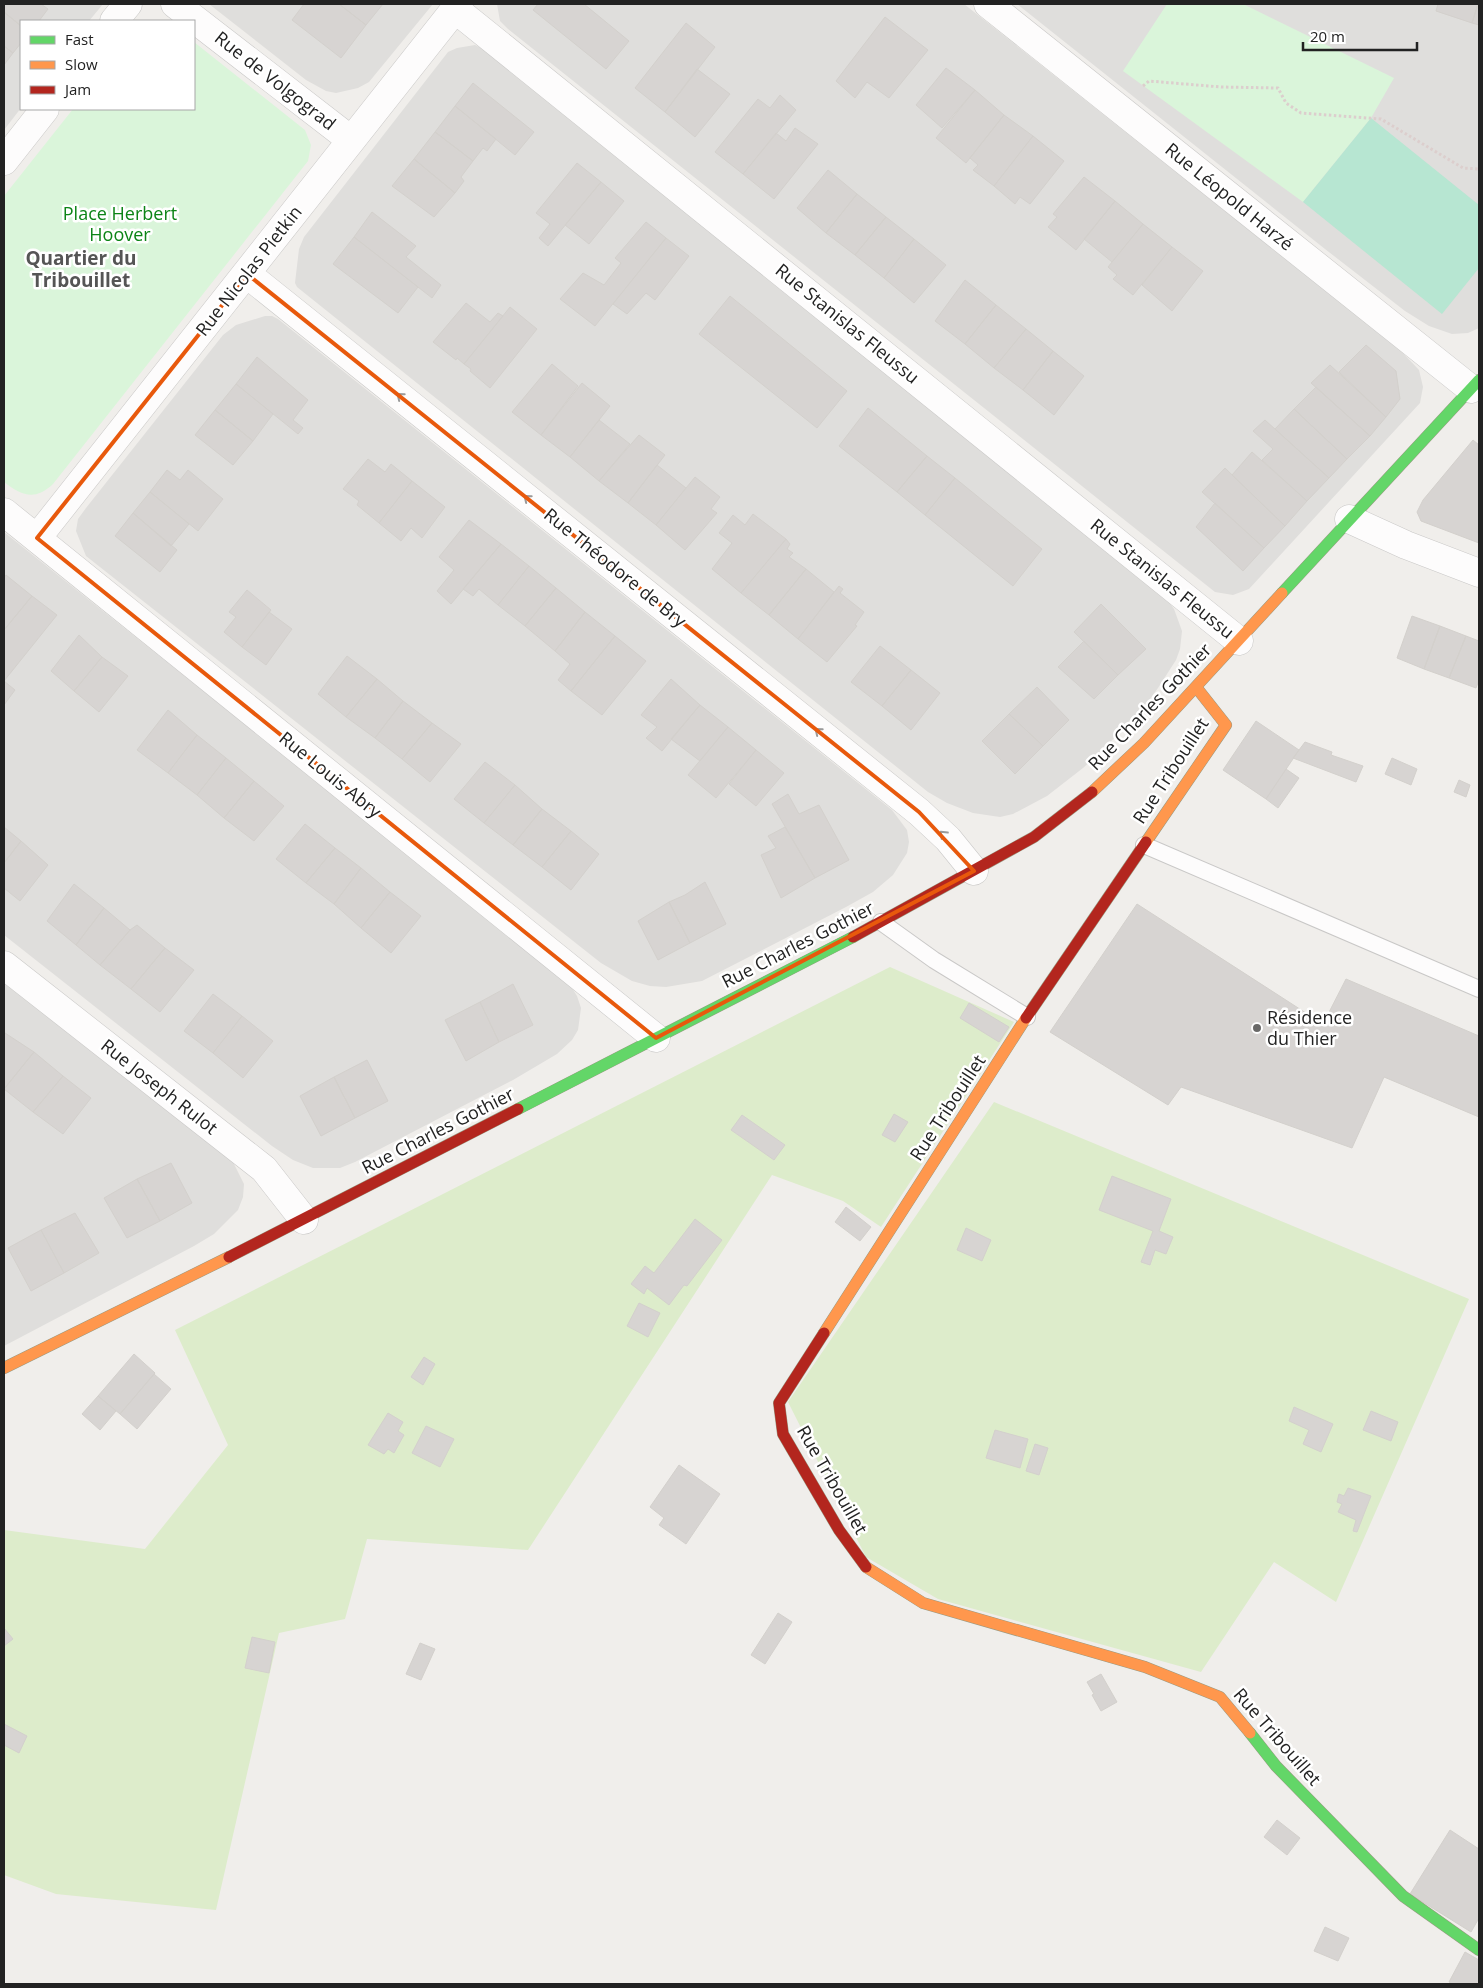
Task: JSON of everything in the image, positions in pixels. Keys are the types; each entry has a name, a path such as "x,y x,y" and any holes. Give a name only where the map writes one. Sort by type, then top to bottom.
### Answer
{"street":[{"path":"115,20 128,4"},
{"name":"Rue de Volgograd","path":"175,4 351,140"},
{"name":"Rue Léopold Harzé","path":"988,4 1121,110 1475,384"},
{"name":"Rue Nicolas Pietkin","path":"37,538 457,6"},
{"name":"Rue Stanislas Fleussu","path":"457,6 1239,641"},
{"path":"4,161 44,110"},
{"name":"Rue Théodore de Bry","path":"247,274 919,812 948,839 974,871"},
{"name":"Rue Charles Gothier","path":"4,1368 304,1220 880,922 1034,837 1097,788 1144,743 1475,384"},
{"name":"Rue Louis Abry","path":"4,512 656,1038"},
{"path":"1349,519 1406,545 1479,573"},
{"name":"Rue Tribouillet","path":"1196,687 1226,726 1027,1017 779,1403 783,1434 839,1530 868,1569 923,1602 1145,1667 1220,1697 1276,1766 1402,1896 1479,1950"},
{"name":"Rue Joseph Rulot","path":"4,965 264,1169 304,1220"}],"lane":[{"path":"1144,845 1479,988"},
{"path":"880,922 934,960 1027,1017"}],"path":[{"path":"1121,110 1149,81 1221,87 1278,88 1286,103 1301,113 1381,119 1463,168 1479,169"}],"highlighted area":[{"path":"247,274 919,812 974,871 656,1038 37,538"}],"shaded area":[{"path":"4,4 103,4 90,20 20,20 20,109 4,130"},
{"path":"209,4 433,4 369,82 358,88 336,93 326,91 306,80"},
{"path":"497,4 964,4 1400,350 1419,370 1423,387 1420,403 1249,589 1233,595 1215,592 508,29 500,21"},
{"path":"1017,4 1479,4 1479,328 1468,333 1452,334 1429,326 1405,311"},
{"path":"475,45 483,49 1167,599 1174,609 1182,631 1180,649 1176,660 1147,703 1102,751 1083,768 1047,796 1013,814 1000,817 973,813 947,803 928,792 297,287 295,283 299,249 304,237 448,52 457,48"},
{"path":"265,316 272,316 278,319 892,810 907,830 909,842 907,853 893,875 873,892 846,907 702,981 666,987 650,986 632,981 601,963 86,556 76,531 78,519 86,508 223,335 236,325"},
{"path":"4,532 569,983 577,996 581,1008 578,1030 572,1040 557,1054 513,1080 355,1162 340,1168 313,1168 293,1160 272,1146 4,935"},
{"path":"4,980 233,1162 244,1184 243,1197 238,1210 214,1234 4,1346"}],"green space":[{"path":"1167,4 1243,4 1394,78 1371,118 1303,202 1123,71"},
{"name":"Place Herbert Hoover","path":"195,43 305,130 311,145 308,161 53,484 34,495 17,491 4,482 4,196 72,110 195,110"},
{"path":"1371,118 1479,205 1479,268 1442,314 1303,202"},
{"path":"890,967 1014,1022 881,1227 843,1201 772,1175 528,1550 367,1539 345,1619 279,1633 216,1910 56,1894 4,1875 4,1530 145,1549 228,1445 175,1330"},
{"path":"994,1102 1469,1299 1336,1602 1274,1562 1201,1672 938,1599 866,1557 788,1402"}],"building":[{"path":"4,4 41,4 48,9 40,20 20,20 20,25 4,12"},
{"path":"304,4 339,4 366,25 341,58 292,20"},
{"path":"339,4 383,4 366,25"},
{"path":"538,4 584,4 629,41 606,69 533,10"},
{"path":"1438,4 1478,4 1472,23 1436,11"},
{"path":"1479,4 1479,25 1472,23"},
{"path":"4,12 20,25 20,44 13,53 4,46"},
{"path":"885,17 928,50 889,98 867,82 855,98 836,81"},
{"path":"686,23 715,47 665,112 635,88"},
{"path":"4,46 13,53 4,65"},
{"path":"946,68 975,90 942,128 916,105"},
{"path":"697,69 730,94 695,137 665,112"},
{"path":"473,83 534,132 515,155 455,106"},
{"path":"975,90 1004,115 966,163 936,138"},
{"path":"780,95 796,110 743,174 715,152 758,99 770,108"},
{"path":"455,106 496,139 487,151 483,148 473,161 435,132"},
{"path":"1004,115 1033,136 994,186 973,170 978,165 970,158"},
{"path":"795,128 818,144 774,199 743,174 776,133 786,141"},
{"path":"435,132 473,161 461,177 464,181 455,193 414,159"},
{"path":"1033,136 1064,161 1030,204 1020,197 1015,204 994,186"},
{"path":"414,159 455,193 434,217 392,186"},
{"path":"577,163 601,182 548,246 539,238 550,224 536,213"},
{"path":"828,170 857,194 826,233 797,208"},
{"path":"1084,177 1115,201 1076,250 1048,227 1057,217 1053,214"},
{"path":"601,182 624,201 589,244 565,225"},
{"path":"857,194 886,217 855,255 826,233"},
{"path":"1115,201 1143,224 1112,262 1084,239"},
{"path":"372,212 416,246 406,257 441,285 432,298 354,237"},
{"path":"886,217 914,239 884,278 855,255"},
{"path":"646,222 666,238 595,326 560,299 583,273 604,285 621,263 615,258"},
{"path":"1143,224 1172,247 1133,295 1113,279 1117,275 1108,267"},
{"path":"354,237 418,287 398,313 333,264"},
{"path":"666,238 689,256 655,300 646,293 627,314 613,304"},
{"path":"914,239 946,265 914,303 884,278"},
{"path":"1172,247 1203,271 1172,311 1142,285"},
{"path":"965,280 996,305 965,344 935,321"},
{"path":"730,296 847,391 817,428 699,334"},
{"path":"466,303 490,322 498,313 503,316 464,364 433,342"},
{"path":"996,305 1026,329 994,368 965,344"},
{"path":"510,307 537,329 490,388 464,364"},
{"path":"1026,329 1053,351 1023,390 994,368"},
{"path":"1366,345 1396,371 1400,399 1386,417 1339,372"},
{"path":"1053,351 1084,376 1054,415 1023,390"},
{"path":"257,357 308,400 293,420 303,428 298,434 236,384"},
{"path":"552,364 578,386 541,435 512,412"},
{"path":"1330,365 1386,417 1370,436 1311,383"},
{"path":"582,383 610,406 570,457 541,435"},
{"path":"236,384 273,414 253,441 215,410"},
{"path":"1316,387 1370,436 1347,459 1294,409"},
{"path":"868,408 927,456 897,492 839,446"},
{"path":"1294,409 1347,459 1329,478 1275,429"},
{"path":"215,410 253,441 233,465 195,435"},
{"path":"599,420 630,444 599,481 570,457"},
{"path":"1265,420 1329,478 1307,501 1262,460 1273,449 1253,431"},
{"path":"639,435 665,455 628,503 599,481"},
{"path":"1473,440 1479,445 1479,543 1421,521 1417,512 1423,500"},
{"path":"1252,452 1307,501 1285,526 1232,475"},
{"path":"927,456 955,478 925,515 897,492"},
{"path":"368,459 385,472 391,464 412,481 379,523 357,505 359,501 343,489"},
{"path":"657,465 686,488 656,525 628,503"},
{"path":"1225,468 1285,526 1264,548 1202,492"},
{"path":"167,470 180,480 188,470 223,499 198,531 150,492"},
{"path":"695,477 720,497 711,509 717,513 685,550 656,525"},
{"path":"955,478 1042,549 1013,586 925,515"},
{"path":"412,481 445,507 422,538 411,528 401,541 379,523"},
{"path":"150,492 189,524 171,546 133,513"},
{"path":"1215,503 1264,548 1243,571 1196,527"},
{"path":"133,513 177,550 160,572 115,536"},
{"path":"753,514 786,539 741,593 712,569 732,543 719,533 733,515 745,525"},
{"path":"469,520 501,544 451,604 437,591 454,570 439,557"},
{"path":"786,539 790,544 787,549 793,553 789,557 806,569 769,615 741,593"},
{"path":"501,544 529,566 498,605 479,589 473,596 463,589"},
{"path":"529,566 556,588 525,626 498,605"},
{"path":"806,569 834,592 798,639 769,615"},
{"path":"6,575 32,596 4,630 4,578"},
{"path":"839,586 843,589 840,593 864,612 855,625 857,626 827,662 798,639"},
{"path":"556,588 585,612 555,651 525,626"},
{"path":"247,590 271,610 242,647 224,632 236,617 229,612"},
{"path":"32,596 57,615 4,681 4,630"},
{"path":"1101,604 1146,649 1118,675 1074,632"},
{"path":"269,612 292,629 266,665 242,647"},
{"path":"585,612 615,636 571,691 558,680 570,664 555,651"},
{"path":"1412,616 1440,626 1424,669 1397,658"},
{"path":"1440,626 1466,636 1449,678 1424,669"},
{"path":"79,635 102,657 74,691 51,671"},
{"path":"615,636 646,661 602,715 571,691"},
{"path":"1466,636 1479,641 1479,680 1476,688 1449,678"},
{"path":"1084,641 1118,675 1094,699 1058,667"},
{"path":"880,646 911,670 882,706 851,682"},
{"path":"347,656 377,679 346,717 318,694"},
{"path":"102,657 128,676 99,712 74,691"},
{"path":"911,670 940,693 911,730 882,706"},
{"path":"377,679 403,701 375,738 346,717"},
{"path":"671,679 700,705 662,751 646,738 657,727 641,715"},
{"path":"4,681 15,690 4,705"},
{"path":"1037,687 1069,720 1043,746 1009,714"},
{"path":"403,701 432,723 402,759 375,738"},
{"path":"700,705 728,727 700,761 671,739"},
{"path":"168,710 197,735 168,773 137,750"},
{"path":"1009,714 1043,746 1015,774 982,741"},
{"path":"1256,721 1299,750 1266,799 1223,770"},
{"path":"432,723 461,744 430,782 402,759"},
{"path":"728,727 756,750 716,798 688,775"},
{"path":"197,735 226,758 197,795 168,773"},
{"path":"1305,742 1332,752 1331,755 1363,766 1356,782 1293,758"},
{"path":"756,750 784,773 756,806 729,784"},
{"path":"226,758 254,781 224,818 197,795"},
{"path":"1392,758 1417,769 1411,785 1385,774"},
{"path":"485,762 515,785 484,823 454,799"},
{"path":"1286,769 1299,778 1278,808 1266,799"},
{"path":"1459,780 1470,785 1466,797 1454,792"},
{"path":"254,781 284,806 254,841 224,818"},
{"path":"515,785 542,809 513,845 484,823"},
{"path":"788,794 799,814 819,805 849,860 815,878 772,804"},
{"path":"542,809 571,831 542,867 513,845"},
{"path":"305,824 335,848 306,883 276,859"},
{"path":"4,827 21,841 4,863"},
{"path":"785,827 815,878 781,898 761,855 776,848 768,836"},
{"path":"571,831 599,854 571,890 542,867"},
{"path":"21,841 48,865 20,901 4,888 4,863"},
{"path":"335,848 361,868 334,904 306,883"},
{"path":"361,868 390,892 361,928 334,904"},
{"path":"705,882 726,924 690,943 669,902 685,895"},
{"path":"74,884 104,908 76,945 47,921"},
{"path":"390,892 421,916 391,953 361,928"},
{"path":"669,902 690,943 658,960 638,921"},
{"name":"Résidence du Thier","path":"1137,904 1323,1024 1346,979 1479,1036 1479,1117 1384,1077 1352,1148 1181,1087 1168,1105 1050,1032"},
{"path":"104,908 130,930 100,965 76,945"},
{"path":"137,925 165,948 131,989 100,965 130,930"},
{"path":"165,948 194,970 160,1012 131,989"},
{"path":"513,984 533,1025 499,1042 480,1002"},
{"path":"213,994 242,1016 213,1053 184,1031"},
{"path":"480,1002 499,1042 466,1061 445,1020"},
{"path":"969,1003 1009,1027 999,1042 960,1018"},
{"path":"242,1016 273,1041 243,1078 213,1053"},
{"path":"4,1034 34,1052 4,1089"},
{"path":"34,1052 63,1076 33,1112 4,1089"},
{"path":"367,1060 388,1101 355,1118 334,1077"},
{"path":"63,1076 91,1098 63,1134 33,1112"},
{"path":"334,1077 355,1118 321,1136 300,1096"},
{"path":"894,1114 908,1122 895,1142 882,1135"},
{"path":"742,1115 785,1145 774,1160 731,1130"},
{"path":"171,1163 192,1203 160,1221 137,1179"},
{"path":"1112,1176 1171,1199 1159,1231 1173,1237 1166,1254 1155,1250 1150,1265 1141,1262 1153,1231 1099,1210"},
{"path":"137,1179 160,1221 127,1238 104,1198"},
{"path":"846,1207 871,1227 860,1241 835,1222"},
{"path":"75,1213 99,1253 64,1273 41,1230"},
{"path":"695,1219 722,1240 687,1286 684,1285 669,1305 647,1288 644,1294 631,1284 645,1266 654,1273"},
{"path":"966,1228 991,1240 982,1261 957,1250"},
{"path":"41,1230 64,1273 31,1291 8,1248"},
{"path":"639,1303 660,1313 648,1337 627,1326"},
{"path":"134,1354 155,1373 120,1414 98,1396"},
{"path":"424,1357 435,1364 423,1385 411,1377"},
{"path":"154,1374 171,1389 137,1429 120,1414"},
{"path":"98,1396 116,1411 100,1430 82,1414"},
{"path":"1294,1407 1333,1424 1321,1452 1303,1444 1309,1430 1289,1421"},
{"path":"1371,1411 1398,1422 1391,1441 1363,1430"},
{"path":"388,1413 403,1422 398,1431 404,1435 394,1453 388,1449 384,1454 368,1445"},
{"path":"426,1426 454,1439 440,1467 412,1453"},
{"path":"995,1430 1028,1439 1020,1468 986,1458"},
{"path":"1035,1444 1048,1448 1039,1475 1026,1471"},
{"path":"679,1465 720,1494 686,1544 659,1525 664,1518 650,1507"},
{"path":"1348,1488 1371,1496 1357,1532 1353,1531 1356,1520 1338,1512 1342,1504 1337,1502 1339,1494 1344,1496"},
{"path":"778,1613 792,1622 765,1664 751,1655"},
{"path":"4,1628 13,1639 4,1646"},
{"path":"252,1637 275,1642 269,1673 245,1668"},
{"path":"420,1643 435,1649 421,1680 406,1674"},
{"path":"1101,1674 1117,1702 1101,1711 1087,1682"},
{"path":"4,1724 27,1736 19,1753 4,1745"},
{"path":"1277,1820 1300,1838 1287,1855 1264,1837"},
{"path":"1450,1830 1479,1849 1479,1918 1471,1932 1410,1894"},
{"path":"1325,1927 1349,1938 1338,1961 1314,1951"},
{"path":"1465,1952 1479,1960 1479,1984 1451,1984 1449,1982"}],"traffic: fast":[{"path":"1282,593 1479,380"},
{"path":"518,1109 853,937"},
{"path":"1250,1733 1276,1766 1403,1896 1479,1950"}],"traffic: slow":[{"path":"1092,792 1144,743 1282,593"},
{"path":"1146,842 1226,725 1196,687"},
{"path":"824,1333 1026,1018"},
{"path":"4,1368 229,1257"},
{"path":"866,1567 923,1603 1145,1667 1220,1697 1250,1733"}],"traffic: jam":[{"path":"853,937 1034,837 1092,792"},
{"path":"1026,1018 1146,842"},
{"path":"229,1257 518,1109"},
{"path":"824,1333 779,1403 783,1434 839,1530 866,1567"}],"place":[{"name":"Résidence du Thier","path":"1257,1028"}],"district":[{"name":"Quartier du Tribouillet","path":"81,269"}]}
